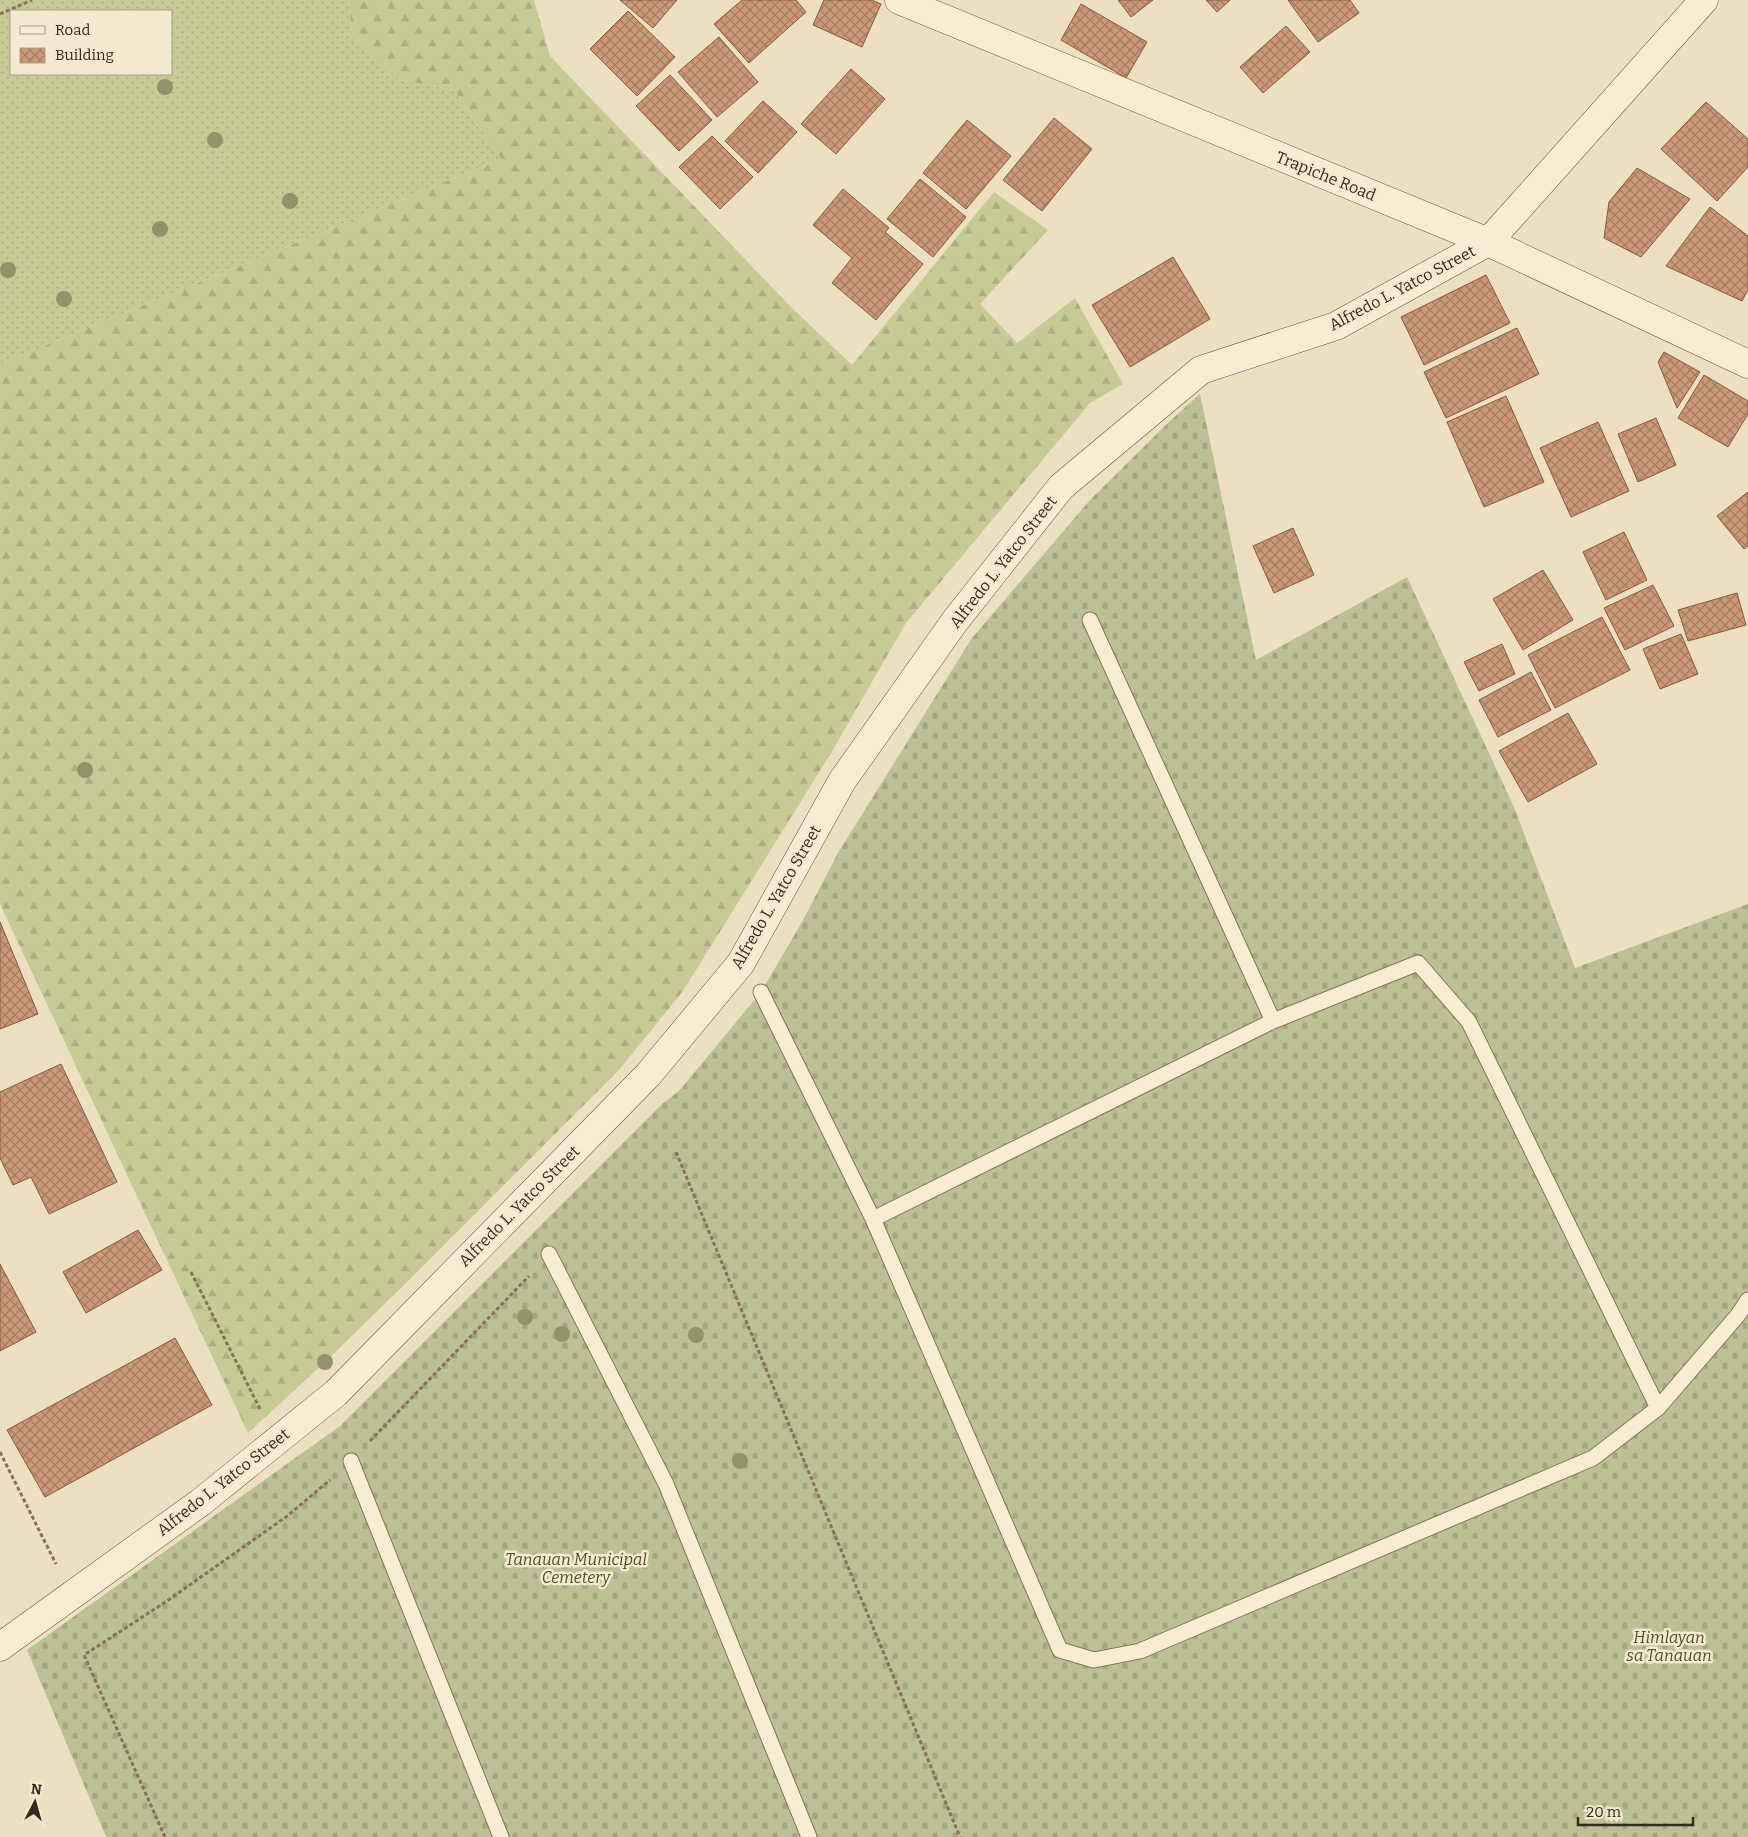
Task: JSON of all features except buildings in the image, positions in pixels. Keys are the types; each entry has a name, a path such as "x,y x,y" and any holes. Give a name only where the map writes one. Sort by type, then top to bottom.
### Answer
{"street":[{"name":"Trapiche Road","path":"899,0 1488,242 1748,364"},
{"name":"Alfredo L. Yatco Street","path":"0,1647 201,1502 336,1393 648,1075 741,963 842,781 955,622 1061,487 1200,370 1336,326 1488,242 1704,0"}],"lane":[{"path":"1090,620 1273,1020"},
{"path":"873,1219 1273,1020 1418,963 1469,1022 1658,1408"},
{"path":"761,992 873,1219 1060,1650 1094,1660 1140,1651 1592,1458 1658,1408 1738,1315 1748,1300"},
{"path":"549,1254 666,1484 809,1837"},
{"path":"351,1462 500,1837"}],"path":[{"path":"0,14 32,0"},
{"path":"676,1152 960,1837"},
{"path":"191,1272 276,1441"},
{"path":"0,1452 72,1596"},
{"path":"84,1655 165,1837"}],"green space":[{"path":"0,0 348,0 352,33 400,80 454,90 501,159 0,364"},
{"path":"348,0 534,0 550,56 791,307 852,365 994,192 1048,230 980,304 1017,343 1075,298 1123,384 1090,403 906,623 831,753 683,991 619,1070 401,1288 248,1433 0,904 0,364 501,159 454,90 400,80 352,33"},
{"path":"1200,394 1256,660 1407,577 1514,807 1575,968 1748,904 1748,1837 106,1837 27,1650 340,1426 662,1104 679,1091 761,992 802,922 838,853 972,638 1091,499"}],"park label":[{"name":"Tanauan Municipal Cemetery","path":"576,1568"},
{"name":"Himlayan sa Tanauan","path":"1669,1646"}]}
